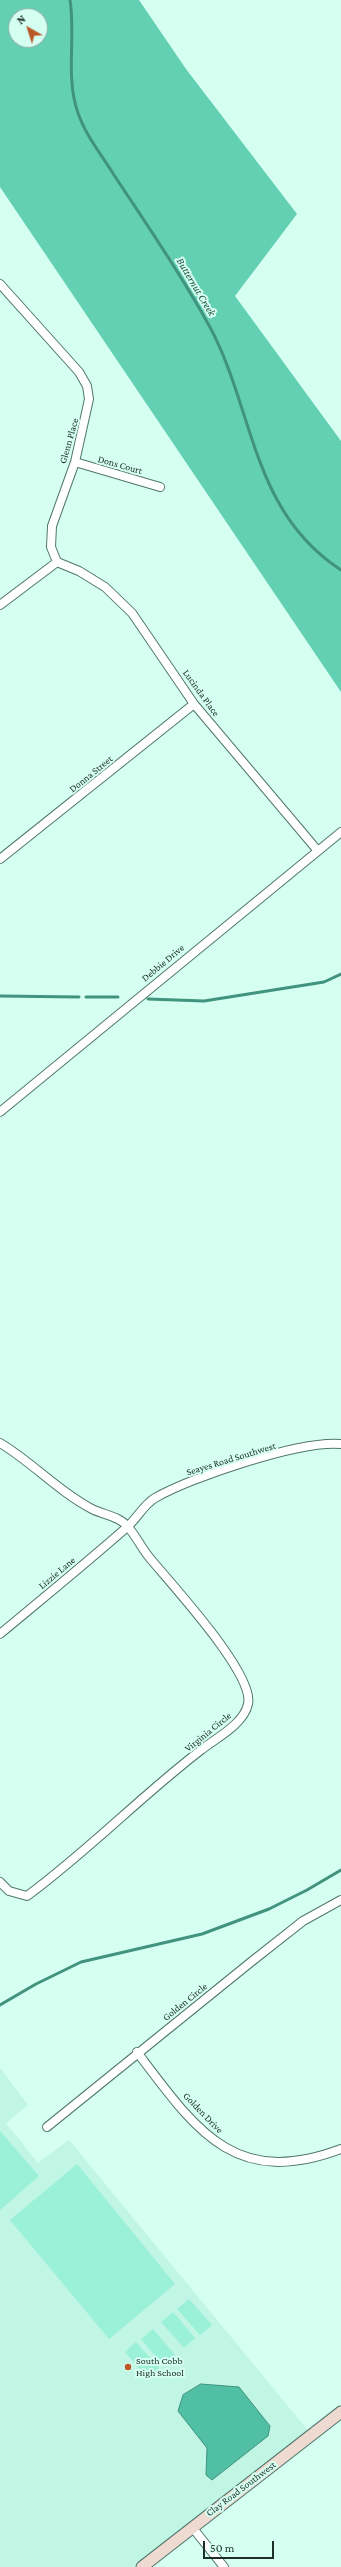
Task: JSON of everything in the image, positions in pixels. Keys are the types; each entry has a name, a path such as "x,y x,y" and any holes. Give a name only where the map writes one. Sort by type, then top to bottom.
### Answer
{"street":[{"name":"Glenn Place","path":"0,284 79,372 87,386 89,399 86,419 75,462 52,526 51,547 57,562"},
{"name":"Dons Court","path":"75,462 160,487"},
{"path":"0,605 57,562"},
{"name":"Lucinda Place","path":"57,562 79,571 105,587 132,613 194,704 318,851"},
{"name":"Donna Street","path":"0,859 194,704"},
{"name":"Debbie Drive","path":"0,1112 341,832"},
{"path":"0,1443 79,1501 93,1510 120,1520 128,1527"},
{"name":"Seayes Road Southwest","path":"128,1527 155,1498 188,1482 312,1445 341,1444"},
{"name":"Lizzie Lane","path":"0,1634 128,1527"},
{"name":"Virginia Circle","path":"0,1882 9,1891 27,1896 55,1875 171,1773 234,1724 244,1713 248,1704 245,1682 232,1659 149,1557 128,1527"},
{"name":"Golden Circle","path":"47,2126 137,2052 303,1922 341,1900"},
{"name":"Golden Drive","path":"137,2052 194,2122 217,2142 240,2157 254,2161 288,2162 319,2157 341,2149"},
{"name":"Clay Road Southwest","path":"142,2567 341,2412"},
{"path":"192,2527 224,2567"}],"shaded area":[{"path":"0,0 139,0 186,69 297,214 235,296 341,441 341,692 0,187"},
{"name":"South Cobb High School","path":"0,2068 28,2105 6,2123 38,2163 69,2140 315,2439 149,2567 0,2567"},
{"path":"0,2131 39,2176 0,2210"},
{"path":"77,2164 175,2284 109,2339 10,2220"},
{"path":"189,2299 212,2325 200,2335 177,2309"},
{"path":"173,2312 195,2338 184,2348 161,2322"},
{"path":"153,2329 175,2355 163,2365 141,2339"},
{"path":"136,2342 159,2368 147,2378 125,2352"},
{"path":"201,2384 239,2387 270,2426 268,2436 212,2480 206,2475 207,2448 178,2411 183,2395"}],"waterway":[{"name":"Butternut Creek","path":"70,0 72,14 72,85 74,99 81,121 94,145 152,232 211,329 226,361 259,460 272,491 289,520 312,546 341,570"},
{"path":"148,999 204,1001 324,982 341,974"},
{"path":"0,996 79,997"},
{"path":"86,997 118,997"},
{"path":"0,2005 36,1984 81,1962 202,1934 269,1909 307,1890 341,1870"}],"place":[{"name":"South Cobb High School","path":"128,2367"}]}
